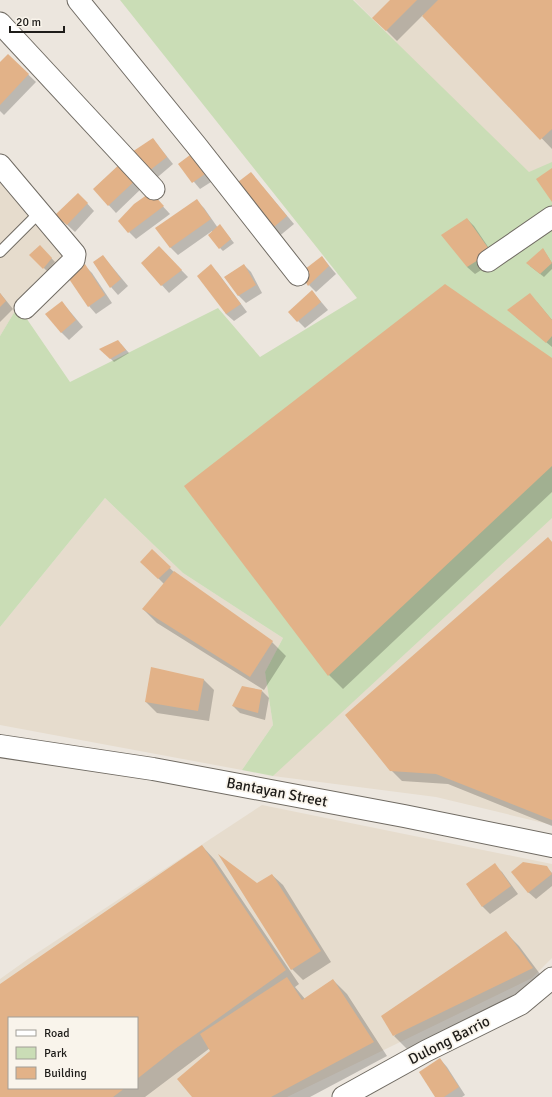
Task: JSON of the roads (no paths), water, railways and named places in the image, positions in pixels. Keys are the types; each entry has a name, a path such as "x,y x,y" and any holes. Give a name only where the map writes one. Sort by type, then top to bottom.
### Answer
{"main road":[{"name":"Bantayan Street","path":"0,746 153,769 404,816 552,846"}],"street":[{"path":"78,0 191,139 298,275"},
{"path":"0,23 154,189"},
{"path":"0,165 75,254 74,260 25,308"},
{"path":"488,261 552,217"},
{"name":"Dulong Barrio","path":"352,1095 426,1051 521,1004 552,978"}],"lane":[{"path":"0,252 40,212"}]}
